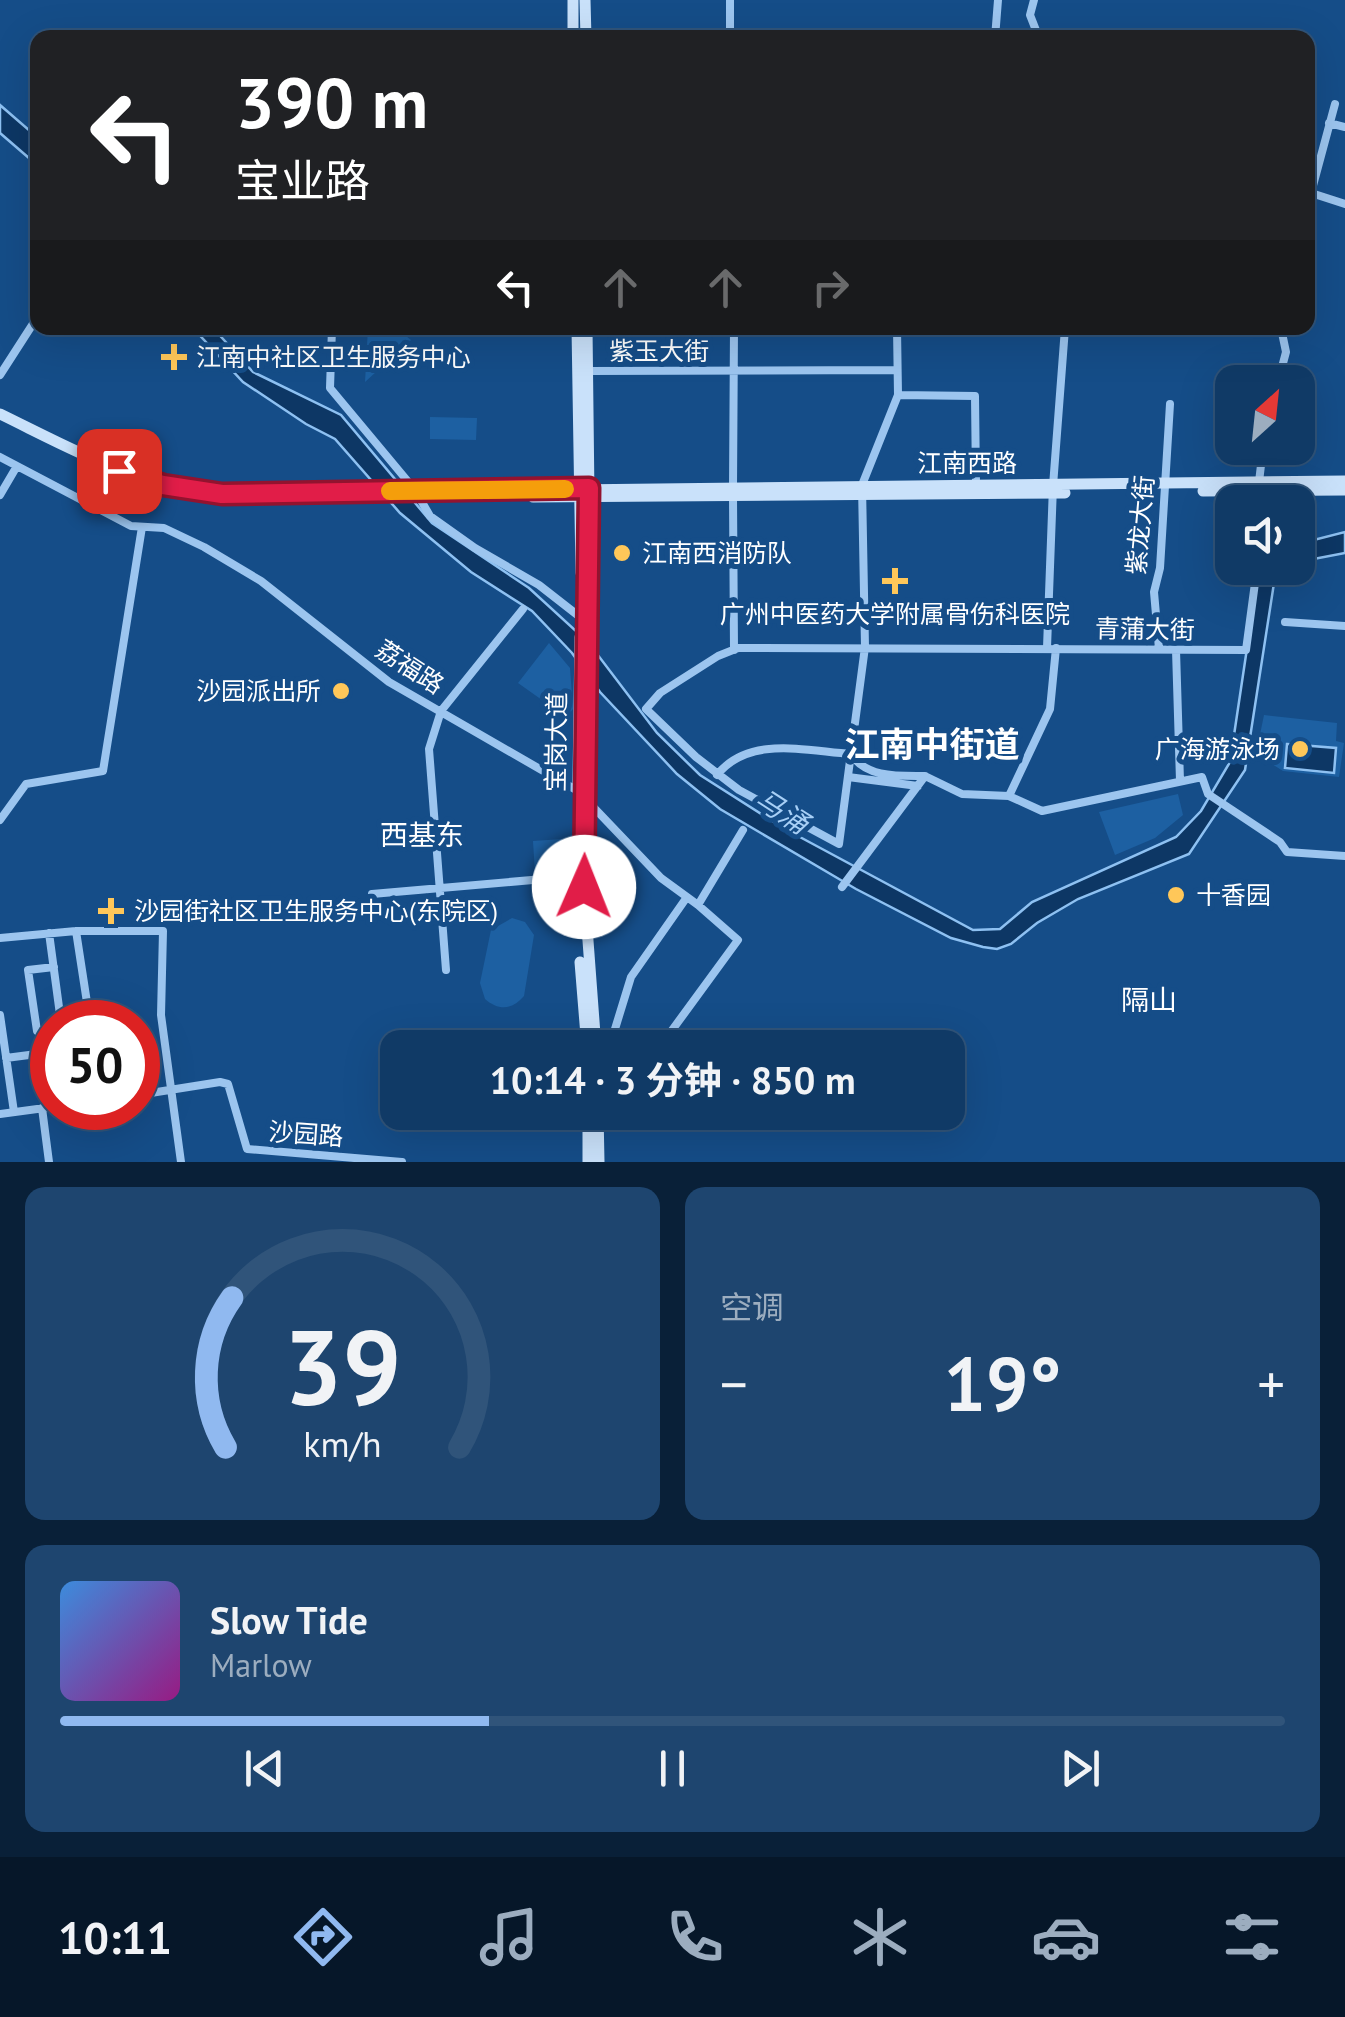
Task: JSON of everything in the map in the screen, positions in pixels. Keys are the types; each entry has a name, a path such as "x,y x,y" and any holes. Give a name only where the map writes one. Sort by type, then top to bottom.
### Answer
{"main road":[{"path":"573,0 573,30"},
{"path":"585,0 586,30"},
{"name":"宝岗大道","path":"578,335 585,493"},
{"name":"宝岗大道","path":"586,1030 578,876 588,335"},
{"path":"0,418 119,471 180,489 241,494 1215,490"},
{"path":"1310,485 1345,480"},
{"name":"江南西路","path":"862,490 976,484 1053,490"},
{"path":"1315,491 1345,490"},
{"name":"宝岗大道","path":"585,576 580,617 582,795 585,918 595,1030"},
{"path":"588,1130 588,1162"},
{"path":"598,1130 599,1162"}],"street":[{"path":"730,0 730,30"},
{"path":"996,30 998,0"},
{"path":"1034,0 1030,15 1036,30"},
{"path":"1315,175 1335,104"},
{"path":"1329,124 1345,127"},
{"path":"1315,195 1345,204"},
{"path":"0,374 30,328"},
{"path":"332,335 330,388 430,516 540,585 580,617"},
{"path":"734,335 734,371 897,370"},
{"path":"734,650 660,693 646,709 717,775 840,844 865,646 862,490 898,395 897,335"},
{"path":"1010,796 1050,709 1053,490 1064,335"},
{"path":"1282,335 1286,352 1283,365"},
{"name":"紫玉大街","path":"588,371 734,371 734,650"},
{"path":"898,395 975,396 976,484"},
{"name":"紫龙大街","path":"1159,650 1154,592 1160,568 1170,404"},
{"name":"荔福路","path":"0,457 131,526 164,528 204,546 261,581 389,682 582,795 661,878 738,940 671,1030"},
{"path":"0,495 17,466"},
{"path":"0,820 26,784 103,771 142,527"},
{"name":"青蒲大街","path":"734,650 865,646 1246,650 1254,585"},
{"path":"446,970 428,749 442,711 523,609"},
{"path":"1285,622 1345,626"},
{"path":"1176,650 1180,781"},
{"path":"717,775 727,763 759,748 851,754"},
{"path":"851,754 859,766 869,771 925,776 962,794 1010,796 1042,812 1202,777 1208,794 1280,842 1287,852 1345,856"},
{"path":"848,776 918,786"},
{"path":"842,888 925,776"},
{"path":"698,906 744,830"},
{"path":"372,894 578,876"},
{"path":"615,1030 631,977 686,897"},
{"path":"76,931 87,1000"},
{"path":"0,938 76,931 163,932 161,1016 180,1162"},
{"path":"48,933 59,1000"},
{"path":"32,1000 28,970 54,967"},
{"path":"0,1015 14,1112"},
{"path":"4,1054 30,1053"},
{"name":"沙园路","path":"160,1092 228,1084 247,1149 402,1162"},
{"path":"0,1114 30,1110"},
{"path":"45,1130 49,1162"}],"shaded area":[{"path":"0,105 30,131 30,159 0,133"},
{"path":"199,335 219,335 253,372 341,415 432,523 529,588 588,642 657,733 700,775 785,829 973,930 1000,929 1032,902 1176,837 1201,811 1230,762 1256,585 1274,585 1245,770 1189,854 1078,899 1011,944 997,949 951,938 856,889 720,809 677,774 600,692 572,653 532,611 471,572 400,513 335,439 243,382"},
{"path":"368,335 405,335 411,340 365,382"},
{"path":"430,417 477,418 476,440 430,439"},
{"path":"1345,532 1345,553 1315,559 1315,540"},
{"path":"549,643 570,668 573,709 566,717 518,683"},
{"name":"广海游泳场","path":"1264,715 1337,723 1336,741 1344,743 1339,777 1283,771 1256,754"},
{"path":"1287,744 1336,748 1334,773 1285,768"},
{"path":"1178,794 1183,815 1155,838 1115,855 1099,812"},
{"path":"562,839 564,872 535,873 533,841"},
{"path":"512,918 525,922 534,935 524,996 510,1006 500,1007 485,999 480,983 491,930"}],"slow traffic":[{"path":"390,491 565,489"}],"place":[{"name":"江南中社区卫生服务中心","path":"174,357"},
{"name":"江南西消防队","path":"622,553"},
{"name":"广州中医药大学附属骨伤科医院","path":"895,581"},
{"name":"沙园派出所","path":"341,691"},
{"name":"广海游泳场","path":"1300,749"},
{"name":"十香园","path":"1176,895"},
{"name":"沙园街社区卫生服务中心(东院区)","path":"111,911"}],"district":[{"name":"江南中街道","path":"932,745"},
{"name":"西基东","path":"422,835"},
{"name":"隔山","path":"1149,1000"}],"route":[{"path":"119,471 163,485 222,494 589,488 584,887"}],"water label":[{"name":"马涌","path":"782,811"}]}
